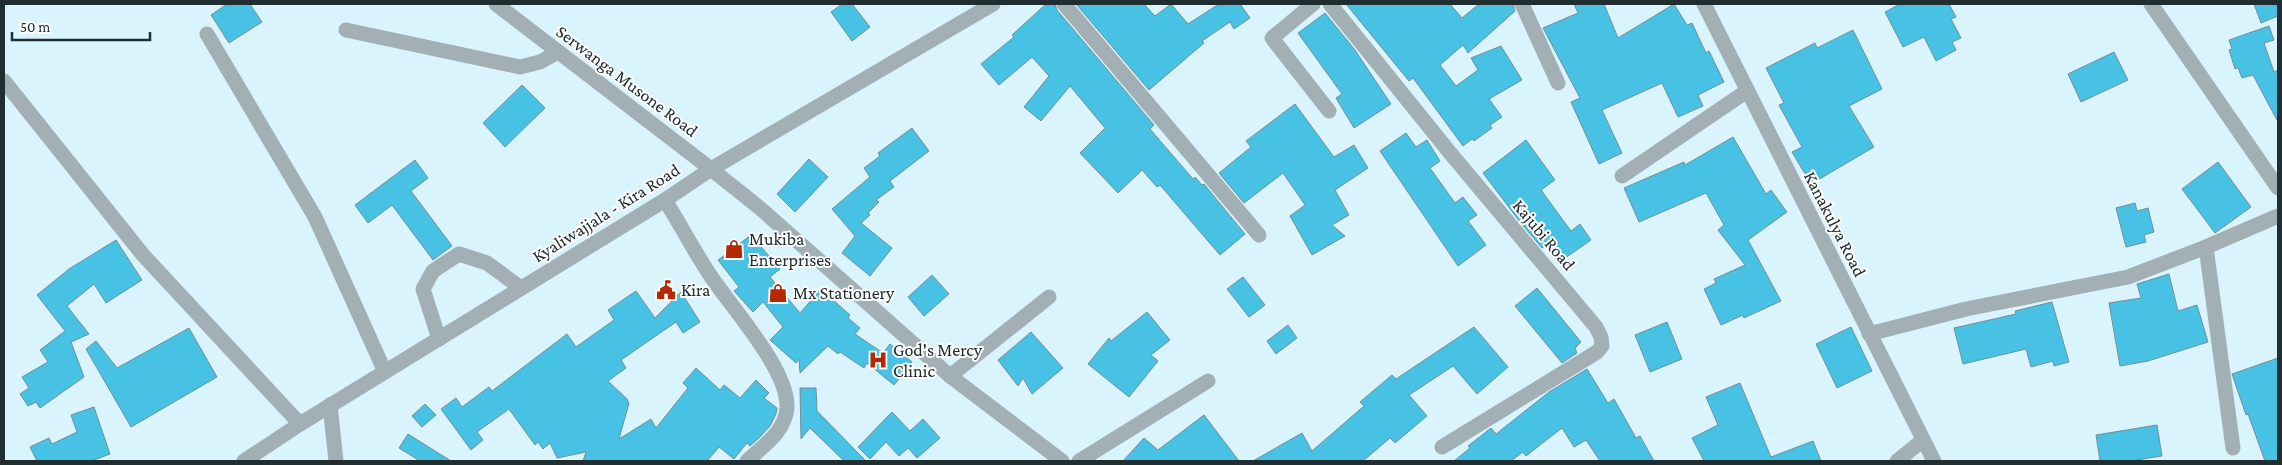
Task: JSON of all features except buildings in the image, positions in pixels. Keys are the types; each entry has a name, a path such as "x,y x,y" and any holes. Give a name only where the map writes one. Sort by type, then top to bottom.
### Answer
{"street":[{"name":"Serwanga Musone Road","path":"496,4 711,168 761,209 950,376 1062,461"},
{"name":"Kyaliwajjala - Kira Road","path":"244,461 300,424 665,200 711,168 994,4"},
{"path":"1064,4 1259,235"},
{"path":"1313,4 1272,38 1328,111"},
{"name":"Kajubi Road","path":"1330,4 1451,154 1596,327 1601,337 1602,346 1597,352 1442,447"},
{"path":"1522,4 1558,83"},
{"name":"Kanakulya Road","path":"1704,4 1934,461"},
{"path":"2151,4 2278,188"},
{"path":"346,30 520,67 540,62 558,52"},
{"path":"207,34 315,217 386,372"},
{"path":"4,81 143,255 300,424"},
{"path":"1622,176 1748,91"},
{"path":"665,200 710,274 764,351 780,378 785,394 784,423 776,434 747,461"},
{"path":"1869,334 1966,309 2128,277 2206,247 2278,216"},
{"path":"2206,247 2233,448"},
{"path":"439,339 423,289 433,271 459,254 488,263 521,288"},
{"path":"950,376 1049,296"},
{"path":"1079,461 1208,382"},
{"path":"330,406 336,461"},
{"path":"1897,461 1924,440"}],"place":[{"name":"Mukiba Enterprises","path":"734,249"},
{"name":"Kira","path":"666,290"},
{"name":"Mx Stationery","path":"778,293"},
{"name":"God's Mercy Clinic","path":"878,360"}]}
